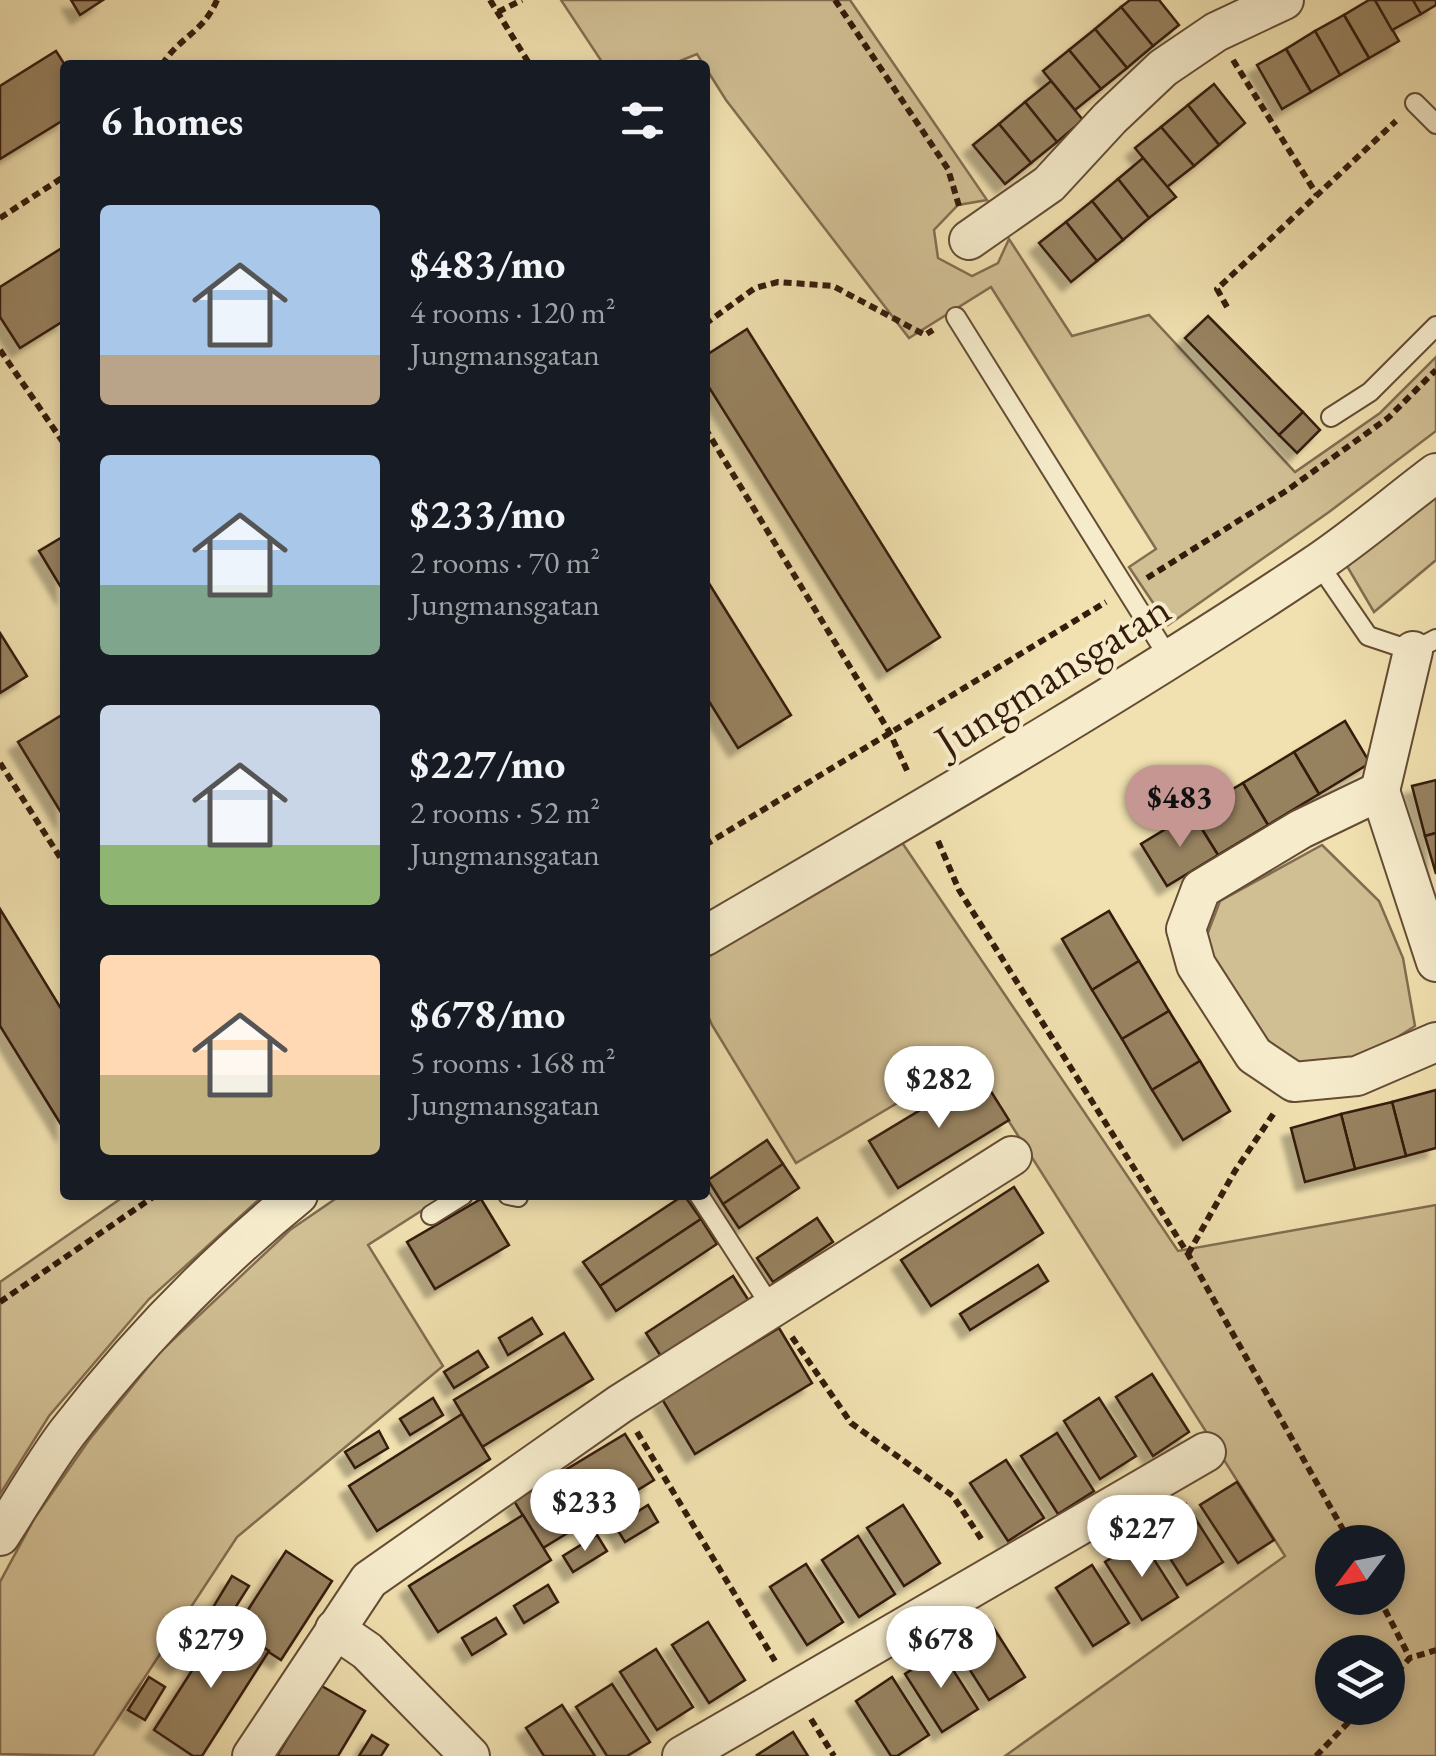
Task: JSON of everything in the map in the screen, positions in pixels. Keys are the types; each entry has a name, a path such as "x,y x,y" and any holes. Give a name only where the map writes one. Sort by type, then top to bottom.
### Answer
{"street":[{"path":"968,240 1049,184 1163,68 1216,32 1284,0"},
{"name":"Jungmansgatan","path":"710,933 924,808 1318,563 1436,472"},
{"path":"1424,645 1380,791 1436,962"},
{"path":"1380,791 1301,829 1201,889 1186,928 1196,965 1254,1055 1294,1082 1356,1076 1436,1042"},
{"path":"252,1756 369,1580 620,1404 1012,1156"},
{"path":"0,1536 66,1435 159,1323 248,1236 292,1200"},
{"path":"682,1756 1206,1452"},
{"path":"335,1629 367,1651 470,1756"}],"lane":[{"path":"1415,102 1436,124"},
{"path":"956,317 1168,658"},
{"path":"1331,417 1370,392 1436,326"},
{"path":"1318,563 1368,636 1424,645"},
{"path":"431,1215 456,1200"},
{"path":"703,1200 772,1308"}],"path":[{"path":"165,60 208,21 217,0"},
{"path":"490,0 527,60"},
{"path":"498,12 522,0"},
{"path":"835,0 948,169 968,240"},
{"path":"1216,32 1317,194"},
{"path":"1226,307 1218,289 1415,102"},
{"path":"0,218 60,179"},
{"path":"710,320 755,288 778,282 832,286 925,335 956,317"},
{"path":"0,350 60,438"},
{"path":"710,842 1286,491 1388,418 1436,370"},
{"path":"710,436 890,733 959,890 1188,1254 1340,1525"},
{"path":"0,762 60,857"},
{"path":"1188,1254 1235,1171 1294,1082"},
{"path":"0,1302 149,1200"},
{"path":"772,1308 852,1423 952,1496 1002,1570"},
{"path":"620,1404 834,1756"},
{"path":"1388,1615 1410,1658"},
{"path":"1405,1663 1436,1650"},
{"path":"1316,1756 1346,1725"}],"shaded area":[{"path":"561,0 850,0 987,200 958,205 934,230 938,258 972,276 998,263 1009,239 1072,336 1149,315 1295,472 1380,413 1436,357 1436,431 1168,625 1129,567 1156,549 991,287 909,338 726,100 710,75 710,60 701,60 697,54 682,60 601,60"},
{"path":"1436,487 1436,560 1374,612 1344,561"},
{"path":"901,841 1178,1251 1436,1205 1436,1756 1005,1756 1285,1556 970,1060 796,1163 710,1020 710,956"},
{"path":"1322,845 1379,901 1403,958 1415,1026 1363,1059 1309,1070 1274,1055 1204,943 1220,901"},
{"path":"119,1200 258,1200 149,1299 49,1416 0,1494 0,1282"},
{"path":"334,1200 438,1200 368,1245 443,1366 237,1537 93,1756 0,1754 0,1582 34,1519 89,1440 160,1352 290,1230"}],"building":[{"path":"71,0 103,0 80,15"},
{"path":"1130,0 1159,0 1179,25 1153,46 1121,7"},
{"path":"1375,0 1399,41 1369,58 1344,15"},
{"path":"1375,0 1413,0 1421,14 1392,30"},
{"path":"1413,0 1436,0 1436,5 1421,14"},
{"path":"1121,7 1153,46 1127,68 1095,29"},
{"path":"1344,15 1369,58 1340,75 1315,31"},
{"path":"1095,29 1127,68 1101,89 1069,50"},
{"path":"1315,31 1340,75 1311,92 1286,49"},
{"path":"1286,49 1311,92 1282,109 1257,65"},
{"path":"1069,50 1101,89 1075,110 1043,71"},
{"path":"56,51 62,60 60,122 0,159 0,86"},
{"path":"1051,81 1083,120 1057,142 1025,102"},
{"path":"1214,84 1245,123 1219,145 1188,105"},
{"path":"1025,102 1057,142 1031,163 999,124"},
{"path":"1188,105 1219,145 1194,166 1161,127"},
{"path":"999,124 1031,163 1005,184 973,145"},
{"path":"1161,127 1194,166 1167,187 1135,148"},
{"path":"1143,158 1176,197 1149,218 1118,179"},
{"path":"1118,179 1149,218 1123,240 1092,201"},
{"path":"1092,201 1123,240 1097,261 1066,222"},
{"path":"1066,222 1097,261 1071,282 1039,243"},
{"path":"60,249 60,323 20,348 0,317 0,287"},
{"path":"1208,316 1303,412 1279,435 1185,338"},
{"path":"747,329 940,637 887,671 710,389 710,353"},
{"path":"1303,412 1320,430 1297,453 1279,435"},
{"path":"60,538 60,586 39,551"},
{"path":"710,585 791,715 738,748 710,703"},
{"path":"0,633 27,676 0,693"},
{"path":"60,716 60,811 18,742"},
{"path":"1345,721 1370,763 1319,794 1294,752"},
{"path":"1294,752 1319,794 1268,825 1243,783"},
{"path":"1436,780 1436,833 1425,836 1412,786"},
{"path":"1243,783 1268,825 1218,855 1192,813"},
{"path":"1192,813 1218,855 1167,886 1141,844"},
{"path":"1436,833 1436,874 1425,836"},
{"path":"0,909 60,1007 60,1123 0,1026"},
{"path":"1109,911 1139,961 1092,990 1062,939"},
{"path":"1139,961 1169,1011 1122,1039 1092,990"},
{"path":"1169,1011 1200,1061 1152,1090 1122,1039"},
{"path":"1200,1061 1230,1111 1183,1140 1152,1090"},
{"path":"980,1074 1009,1120 898,1188 869,1141"},
{"path":"1436,1090 1436,1148 1406,1156 1392,1102"},
{"path":"1392,1102 1406,1156 1355,1169 1341,1114"},
{"path":"1341,1114 1355,1169 1305,1182 1291,1128"},
{"path":"767,1140 783,1164 723,1204 710,1179"},
{"path":"783,1164 799,1188 739,1228 723,1204"},
{"path":"1014,1187 1043,1233 931,1306 901,1260"},
{"path":"482,1200 509,1245 435,1289 407,1242"},
{"path":"676,1200 688,1200 701,1219 600,1286 583,1262"},
{"path":"817,1218 833,1242 773,1282 757,1258"},
{"path":"701,1219 717,1244 616,1311 600,1286"},
{"path":"1038,1265 1048,1281 970,1330 960,1314"},
{"path":"733,1276 749,1301 662,1358 646,1333"},
{"path":"532,1318 542,1334 508,1355 499,1338"},
{"path":"779,1328 812,1383 695,1454 662,1399"},
{"path":"564,1333 593,1379 482,1447 454,1400"},
{"path":"478,1351 488,1367 454,1388 444,1372"},
{"path":"1152,1374 1189,1432 1153,1456 1116,1397"},
{"path":"433,1398 443,1415 410,1435 400,1419"},
{"path":"1099,1398 1136,1456 1100,1479 1064,1421"},
{"path":"462,1414 490,1459 377,1531 349,1486"},
{"path":"379,1431 388,1448 355,1468 345,1452"},
{"path":"1057,1433 1094,1491 1058,1514 1021,1456"},
{"path":"625,1434 654,1480 543,1548 514,1501"},
{"path":"1006,1460 1044,1518 1008,1541 970,1483"},
{"path":"1237,1482 1274,1540 1238,1563 1200,1505"},
{"path":"1186,1504 1223,1562 1187,1585 1150,1527"},
{"path":"648,1505 658,1522 625,1542 615,1526"},
{"path":"903,1505 940,1563 904,1586 867,1528"},
{"path":"523,1515 551,1560 438,1632 409,1586"},
{"path":"597,1535 607,1551 573,1572 563,1556"},
{"path":"858,1536 895,1594 859,1617 822,1560"},
{"path":"1141,1539 1178,1597 1142,1620 1105,1562"},
{"path":"286,1551 332,1581 281,1660 235,1630"},
{"path":"806,1564 843,1622 807,1645 770,1587"},
{"path":"1092,1565 1129,1623 1093,1646 1056,1588"},
{"path":"232,1576 249,1586 228,1619 212,1609"},
{"path":"548,1585 558,1602 524,1623 514,1606"},
{"path":"496,1618 506,1634 472,1655 462,1638"},
{"path":"988,1619 1025,1677 989,1700 952,1642"},
{"path":"184,1622 200,1633 179,1666 163,1656"},
{"path":"223,1622 269,1651 202,1756 193,1756 154,1730"},
{"path":"708,1622 745,1680 709,1703 672,1645"},
{"path":"656,1649 693,1707 657,1730 620,1672"},
{"path":"941,1651 978,1709 942,1732 905,1674"},
{"path":"149,1677 165,1687 145,1720 128,1710"},
{"path":"892,1677 929,1735 897,1756 891,1756 856,1701"},
{"path":"612,1684 650,1742 627,1756 607,1756 576,1707"},
{"path":"320,1685 365,1711 338,1756 277,1756"},
{"path":"562,1705 595,1756 544,1756 526,1728"},
{"path":"793,1732 808,1756 757,1755"},
{"path":"372,1735 388,1745 381,1756 359,1756"}]}
